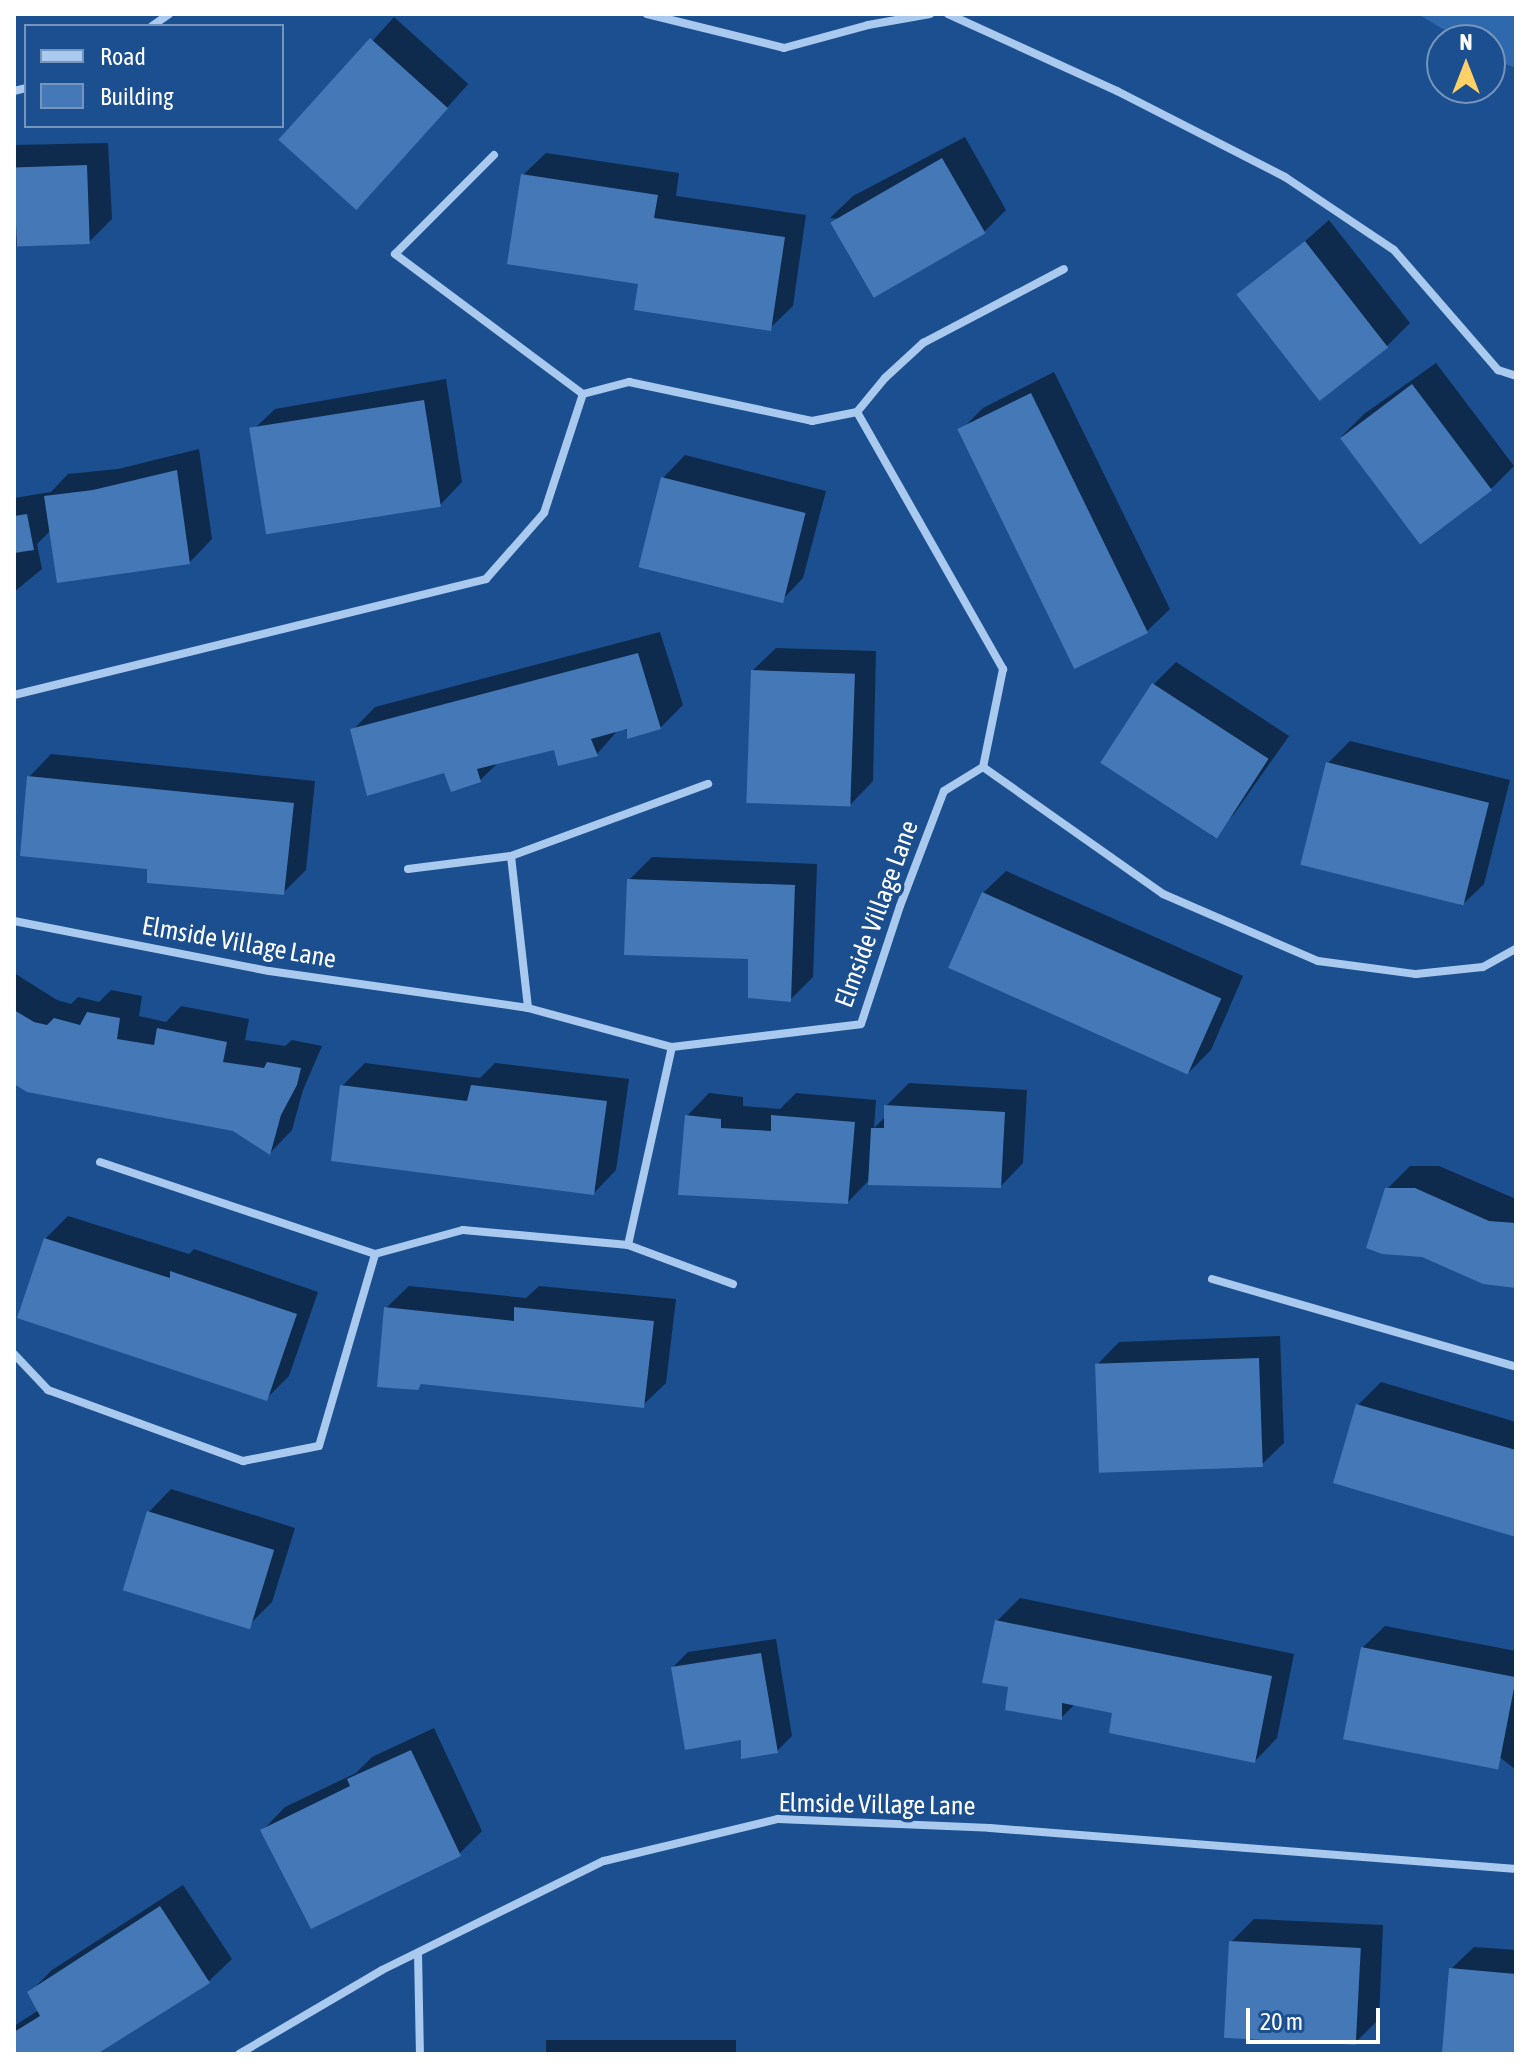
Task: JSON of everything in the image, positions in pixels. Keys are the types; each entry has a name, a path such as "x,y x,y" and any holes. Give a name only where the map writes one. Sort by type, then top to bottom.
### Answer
{"street":[{"path":"647,14 784,48 868,25 930,14"},
{"path":"948,14 1117,91 1285,177 1394,250 1498,370 1516,376"},
{"path":"494,155 395,254 583,394"},
{"path":"583,394 629,382 812,421 857,412 885,378 923,343 1064,269"},
{"path":"14,695 486,579 544,513 583,394"},
{"path":"857,412 1003,669 983,767 1163,894 1318,961 1416,974 1483,967 1516,949"},
{"name":"Elmside Village Lane","path":"14,921 269,971 528,1008 672,1047 861,1024 900,906 944,791 983,767"},
{"path":"408,869 511,856 708,784"},
{"path":"511,856 528,1008"},
{"path":"628,1245 672,1047"},
{"path":"100,1162 375,1254 463,1230 628,1245 733,1284"},
{"path":"14,1356 48,1390 243,1461 319,1446 375,1254"},
{"path":"1212,1279 1516,1367"},
{"name":"Elmside Village Lane","path":"239,2054 418,1953 604,1861 778,1819 990,1828 1516,1869"},
{"path":"418,1953 420,2054"}],"shaded area":[{"path":"1418,14 1516,14 1516,68 1506,64 1506,24 1435,24"}],"building":[{"path":"370,38 448,108 356,210 278,140"},
{"path":"942,158 986,233 874,298 830,222"},
{"path":"87,165 90,244 17,246 14,168"},
{"path":"521,174 658,195 654,218 785,237 771,331 634,310 638,284 507,264"},
{"path":"1305,241 1388,347 1320,401 1236,295"},
{"path":"1412,384 1492,490 1420,544 1340,438"},
{"path":"1031,393 1148,633 1074,669 957,429"},
{"path":"424,400 441,507 266,534 249,428"},
{"path":"177,470 190,564 57,583 44,496 93,490"},
{"path":"661,477 806,513 783,603 639,567"},
{"path":"27,514 34,550 14,553 14,516"},
{"path":"638,653 661,729 627,739 627,729 591,739 598,756 558,766 554,750 477,769 481,782 451,792 444,773 367,796 350,729"},
{"path":"751,670 855,674 850,807 746,803"},
{"path":"1152,683 1269,759 1217,838 1100,763"},
{"path":"1326,762 1489,803 1463,905 1300,865"},
{"path":"27,776 294,803 284,895 147,883 147,869 20,856"},
{"path":"627,879 795,885 791,1002 748,998 748,959 624,955"},
{"path":"982,892 1221,999 1188,1074 948,968"},
{"path":"14,1010 34,1022 47,1025 54,1018 80,1025 87,1012 120,1018 117,1039 154,1045 157,1028 227,1042 223,1062 264,1068 267,1062 301,1068 297,1085 281,1115 270,1155 233,1131 27,1092 14,1084"},
{"path":"340,1085 467,1101 471,1085 607,1101 594,1195 331,1161"},
{"path":"884,1105 1005,1112 1001,1188 868,1185 871,1128 884,1128"},
{"path":"685,1115 721,1119 721,1128 771,1131 771,1115 855,1122 848,1204 678,1195"},
{"path":"1385,1188 1415,1188 1489,1221 1516,1223 1516,1288 1483,1284 1422,1257 1382,1254 1366,1248"},
{"path":"44,1238 170,1278 170,1271 297,1314 267,1401 17,1318"},
{"path":"384,1307 514,1321 514,1307 654,1321 644,1408 421,1384 418,1390 377,1387"},
{"path":"1259,1358 1263,1467 1099,1473 1095,1364"},
{"path":"1356,1404 1516,1450 1516,1537 1333,1483"},
{"path":"147,1511 274,1550 250,1629 123,1590"},
{"path":"995,1620 1272,1676 1255,1763 1109,1733 1112,1713 1062,1703 1062,1720 1005,1710 1008,1687 982,1683"},
{"path":"1361,1647 1516,1677 1498,1769 1343,1739"},
{"path":"761,1653 778,1753 741,1759 741,1740 685,1750 671,1667"},
{"path":"411,1750 461,1856 311,1929 260,1830 350,1786 347,1779"},
{"path":"160,1906 210,1983 97,2054 14,2054 14,2032 40,2016 27,1992"},
{"path":"1229,1941 1361,1948 1356,2045 1224,2038"},
{"path":"1449,1968 1516,1974 1516,2054 1442,2053"}]}
